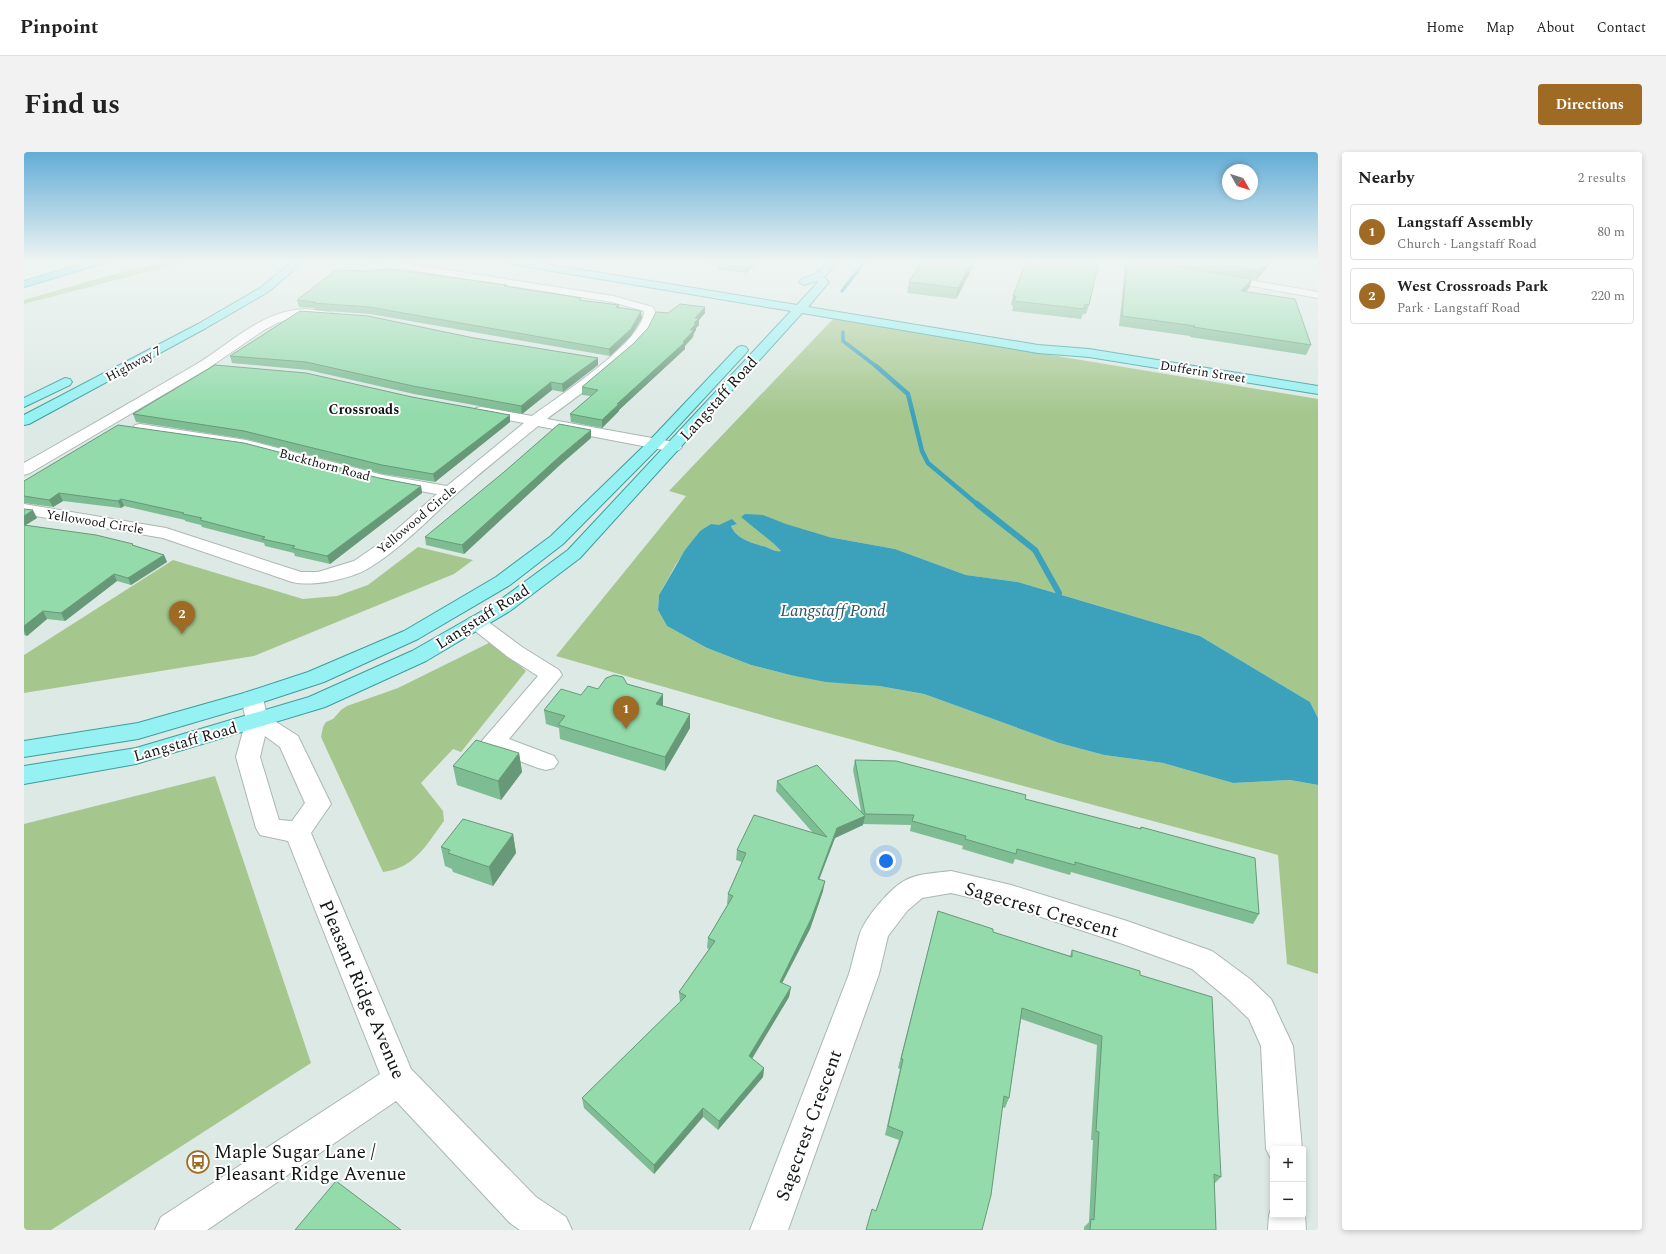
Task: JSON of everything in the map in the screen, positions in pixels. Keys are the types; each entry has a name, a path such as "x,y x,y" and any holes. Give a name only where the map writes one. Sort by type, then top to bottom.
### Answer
{"main road":[{"name":"Highway 7","path":"24,421 227,311"},
{"path":"772,318 778,311"},
{"name":"Langstaff Road","path":"24,749 138,731 254,709 317,702 419,656 503,607 574,554 798,311"},
{"name":"Dufferin Street","path":"831,311 1038,350 1089,353 1318,390"},
{"name":"Langstaff Road","path":"24,775 136,756 254,709 316,677 411,635 503,581 558,540 654,444 750,341"},
{"path":"24,403 74,378"}],"street":[{"name":"Yellowood Circle","path":"24,510 166,533 299,578 318,578 332,575 361,565 392,543 450,491 606,361 634,342 641,334 647,323 650,311"},
{"path":"24,470 106,424 202,366 228,348 278,319 300,313 342,316"},
{"path":"202,366 224,368"},
{"path":"465,408 674,447"},
{"name":"Buckthorn Road","path":"106,424 246,444 381,479 450,491"},
{"path":"476,622 515,652 551,675 493,742 546,762"},
{"path":"254,709 290,742 318,804 298,832 269,828 248,756 254,709"},
{"name":"Pleasant Ridge Avenue","path":"298,832 399,1080 523,1210 553,1230"},
{"name":"Sagecrest Crescent","path":"769,1230 864,974 875,932 896,903 915,888 950,882 1011,896 1127,933 1202,960 1239,989 1260,1010 1277,1046 1284,1146"},
{"path":"174,1230 399,1080"},
{"path":"1287,1218 1287,1230"}],"green space":[{"path":"833,319 1318,399 1318,718 1310,702 1200,636 1018,582 966,575 895,549 829,537 773,543 781,551 775,551 741,538 731,526 737,524 719,525 700,531 676,564 659,595 658,610 667,626 707,648 751,665 790,675 879,686 924,694 1059,743 1104,755 1163,763 1233,783 1290,780 1318,785 1318,974 1287,964 1278,855 776,719 556,656 686,496 669,491"},
{"path":"418,547 473,560 454,574 254,656 24,693 24,655 173,560 303,599 337,596 368,585"},
{"path":"493,641 526,671 461,752 453,749 421,783 443,811 444,821 425,847 412,860 404,866 383,872 321,737 323,727 326,722 333,719 347,706 398,688"},
{"path":"215,776 311,1063 51,1230 24,1230 24,824"}],"water":[{"name":"Langstaff Pond","path":"745,514 763,515 786,524 829,537 895,549 966,575 1018,582 1200,636 1310,702 1318,718 1318,785 1290,780 1233,783 1163,763 1104,755 1059,743 924,694 879,686 826,682 790,675 751,665 707,648 667,626 658,610 659,595 685,550 700,531 711,524 719,525 732,519 737,524 731,526 741,538 775,551 781,551 741,517"}],"building":[{"path":"300,311 304,311 368,316 474,338 598,358 562,384 551,382 521,406 413,386 306,362 230,356"},
{"path":"394,311 641,311 631,329 609,349"},
{"path":"670,311 701,311 695,318 699,318 694,323 696,324 690,330 694,330 683,342 685,342 617,404 619,404 602,420 570,414 598,390 582,387 633,344 648,328 656,312 668,313"},
{"path":"1122,311 1299,311 1311,345 1193,327 1195,326 1122,316"},
{"path":"215,365 306,373 412,397 510,415 433,474 382,465 244,431 133,414"},
{"path":"559,424 591,430 560,456 462,545 425,537 504,472"},
{"path":"118,425 244,443 379,478 421,486 327,556 292,548 295,546 262,539 265,537 200,520 202,518 183,514 184,513 121,499 118,501 59,493 49,500 24,496 24,481"},
{"path":"24,509 33,510 24,516"},
{"path":"24,525 96,535 133,544 132,545 164,555 128,578 114,574 61,613 43,611 24,626"},
{"path":"614,675 623,677 627,684 663,694 656,704 690,714 665,757 558,725 565,716 544,710 561,689 581,695 588,686 598,689 606,678"},
{"path":"476,740 519,753 498,781 453,766"},
{"path":"855,760 896,761 1026,795 1025,799 1141,829 1141,827 1255,858 1259,914 1075,862 1075,865 1017,849 1016,854 965,839 966,836 912,821 914,815 865,814"},
{"path":"817,765 865,816 837,828 818,879 825,881 811,919 780,982 791,987 749,1056 764,1068 719,1121 703,1108 654,1165 582,1098 686,996 679,992 715,941 708,938 733,896 728,894 746,853 737,850 754,815 827,837 777,781"},
{"path":"463,819 513,834 489,867 448,853 450,850 441,847"},
{"path":"938,911 993,929 993,932 1072,957 1072,950 1140,971 1140,975 1212,997 1221,1177 1214,1174 1216,1230 1090,1230 1091,1219 1094,1220 1099,1132 1096,1131 1102,1036 1022,1008 1009,1098 1004,1096 991,1195 982,1230 866,1230 872,1209 876,1211 903,1132 888,1126 903,1059 901,1059"},
{"path":"336,1181 401,1230 295,1230"}],"waterway":[{"path":"843,332 843,341 877,367"},
{"path":"876,366 908,394 922,451 928,463 978,505"},
{"path":"977,504 1035,550 1059,593"}],"place":[{"name":"West Crossroads Park","path":"182,634"},
{"name":"Langstaff Assembly","path":"626,729"},
{"name":"Maple Sugar Lane / Pleasant Ridge Avenue","path":"198,1162"}],"district":[{"name":"Crossroads","path":"364,409"}]}
